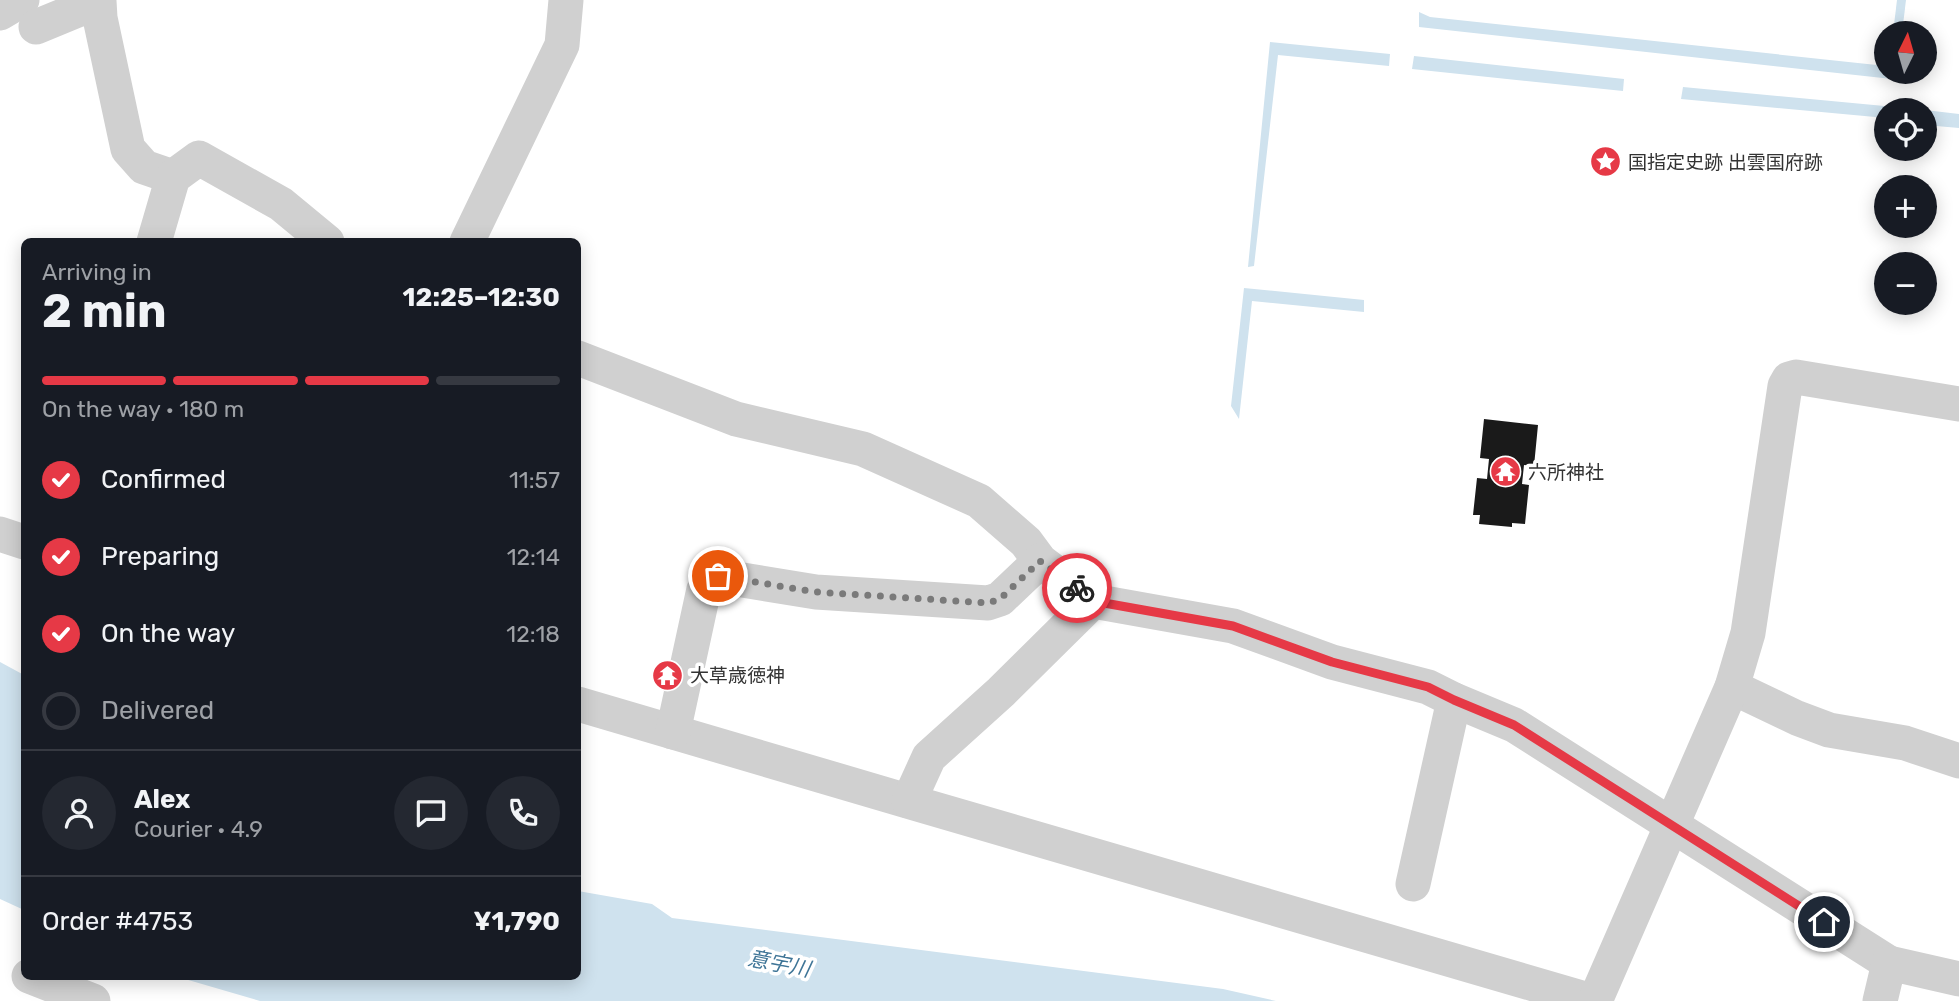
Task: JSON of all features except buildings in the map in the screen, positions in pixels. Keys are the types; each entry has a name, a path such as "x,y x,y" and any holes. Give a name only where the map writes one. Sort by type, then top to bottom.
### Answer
{"street":[{"path":"469,238 562,45 566,0"},
{"path":"0,13 29,13 100,1 100,18 128,149 144,167 173,177"},
{"path":"155,238 173,177 199,158 281,204 322,238"},
{"path":"581,359 736,419 863,449 979,501 1026,542 1040,561 1093,601 1233,626 1332,662 1428,687 1514,725 1889,963 1959,979"},
{"path":"581,706 1593,1001 1732,687 1748,633 1785,386 1789,379 1796,377 1959,404"},
{"path":"0,534 21,540"},
{"path":"673,732 704,589 718,576 816,592 988,603 1000,599 1040,561"},
{"path":"909,801 929,757 1001,692 1093,601"},
{"path":"1732,687 1829,730 1905,743 1959,761"},
{"path":"1413,884 1454,700"},
{"path":"1880,1001 1889,963"},
{"path":"0,965 21,974"},
{"path":"38,980 93,1001"}],"water":[{"path":"1897,0 1906,0 1903,21 1894,21"},
{"path":"1419,12 1430,17 1874,65 1874,77 1419,27"},
{"path":"1270,42 1390,54 1389,66 1278,55 1254,266 1248,267"},
{"path":"1414,56 1624,79 1623,91 1412,69"},
{"path":"1683,87 1874,105 1874,117 1681,99"},
{"path":"1937,111 1959,114 1959,128 1937,126"},
{"path":"1244,288 1364,300 1364,312 1252,301 1239,419 1231,406"},
{"path":"0,662 21,673 21,909 0,899"},
{"name":"意宇川","path":"581,892 652,904 672,918 1223,989 1276,1001 260,1001 188,980 581,980"}],"way so far":[{"path":"718,576 816,592 988,603 1000,599 1040,561 1077,588"}],"place":[{"name":"国指定史跡 出雲国府跡","path":"1605,162"},
{"name":"六所神社","path":"1505,472"},
{"name":"大草歳徳神","path":"667,675"}],"route":[{"path":"1077,588 1093,601 1233,626 1332,662 1428,687 1514,725 1824,922"}]}
